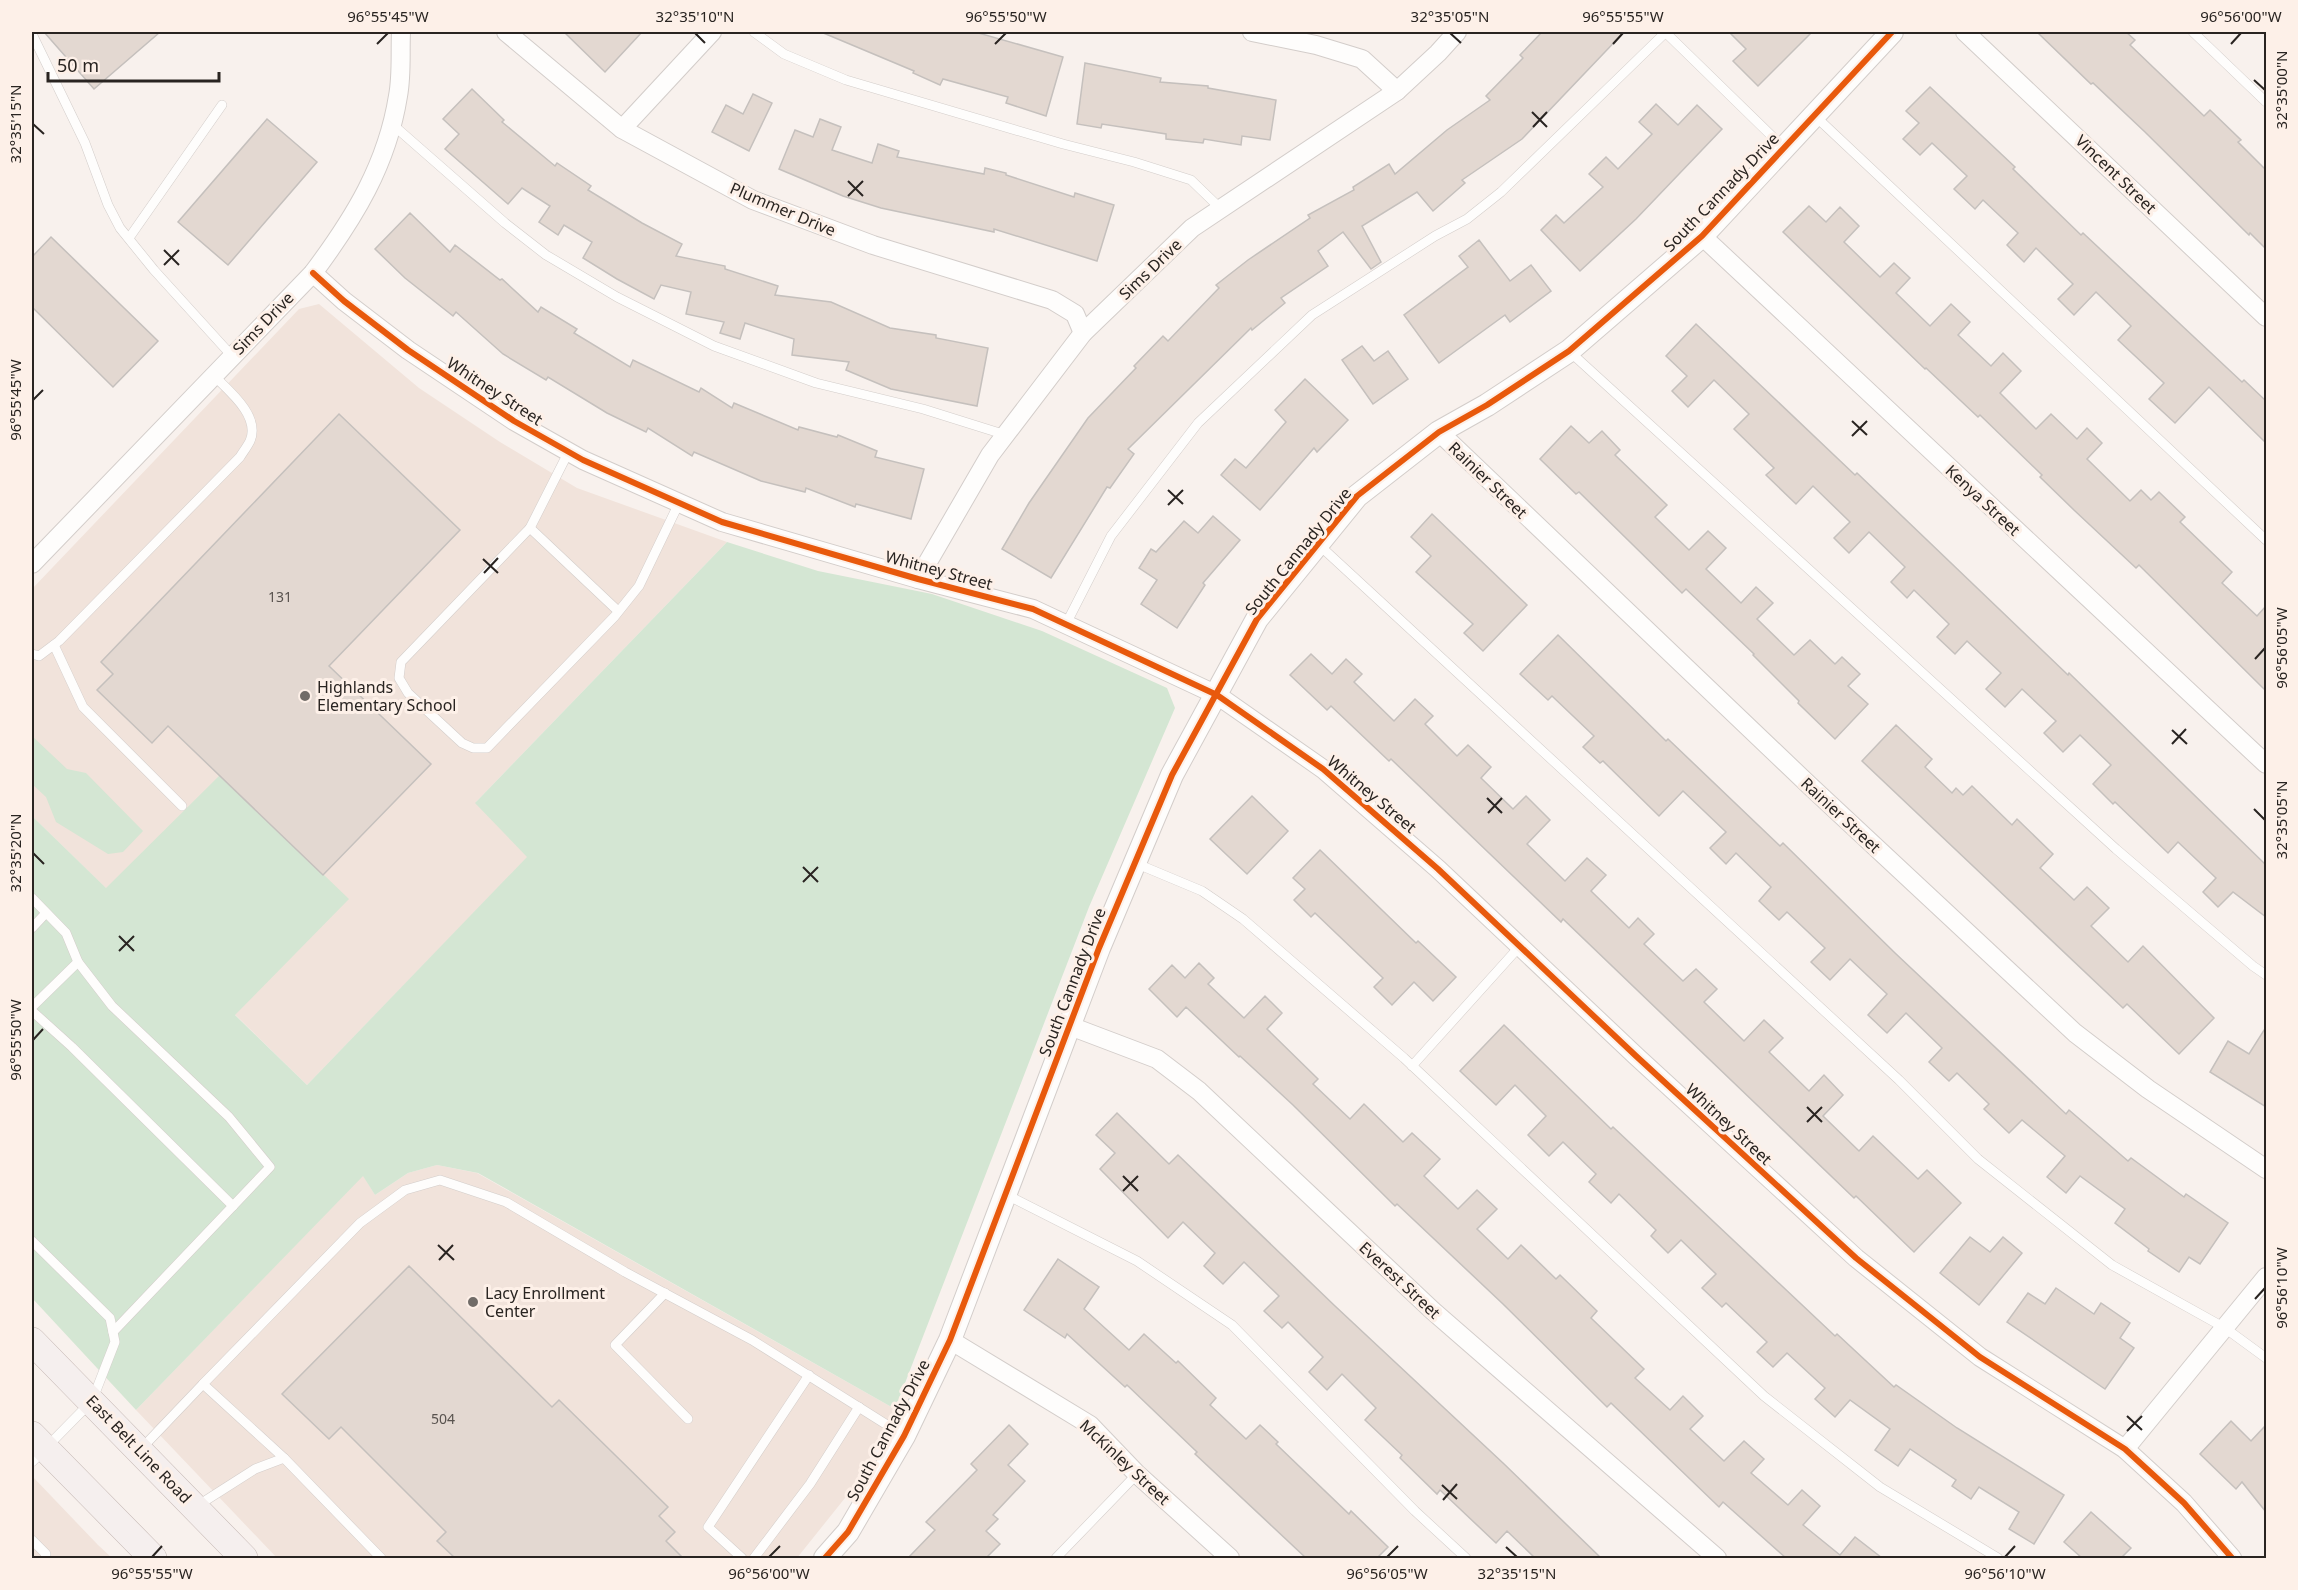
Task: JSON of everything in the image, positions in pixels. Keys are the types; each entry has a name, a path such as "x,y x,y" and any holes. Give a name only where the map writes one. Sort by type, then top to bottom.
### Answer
{"main road":[{"name":"East Belt Line Road","path":"32,1341 244,1558"},
{"path":"36,1449 144,1553"}],"street":[{"name":"Sims Drive","path":"32,564 313,273 347,227 383,159 399,95 401,32"},
{"path":"622,129 712,32"},
{"path":"1252,32 1316,45 1362,59 1397,91"},
{"name":"Sims Drive","path":"918,579 990,455 1083,333 1192,228 1397,91 1457,32"},
{"name":"South Cannady Drive","path":"825,1558 848,1532 904,1436 950,1340 1070,1026 1172,775 1257,620 1357,496 1439,432 1487,405 1569,351 1702,236 1892,32"},
{"name":"Vincent Street","path":"1965,32 2266,317"},
{"name":"Plummer Drive","path":"512,33 622,129 753,200 873,245 1052,300 1075,314 1083,333"},
{"name":"Kenya Street","path":"1702,236 2266,764"},
{"name":"Whitney Street","path":"313,273 344,301 408,350 514,421 569,452 722,522 918,579 1033,609 1216,694 1323,769 1438,869 1644,1064 1856,1258 1980,1357 2125,1449 2184,1503 2232,1558"},
{"name":"Rainier Street","path":"1439,432 1775,753 2075,1033 2148,1089 2266,1168"},
{"name":"Everest Street","path":"1070,1026 1157,1059 1199,1091 1433,1311 1717,1558"},
{"path":"2125,1449 2266,1277"},
{"name":"McKinley Street","path":"950,1340 1090,1425 1137,1474 1230,1558"}],"lane":[{"path":"754,32 784,54 846,81 1191,180 1221,209"},
{"path":"1066,624 1112,536 1198,423 1312,315 1435,236 1467,219 1501,192 1665,32 1784,147"},
{"path":"2193,32 2266,102"},
{"path":"32,34 85,142 108,205 120,228 154,270 232,356"},
{"path":"129,238 222,105"},
{"path":"1814,115 2266,540"},
{"path":"392,124 505,223 546,255 617,297 714,346 816,383 923,409 1006,435"},
{"path":"1569,351 2116,849 2266,975"},
{"path":"32,654 39,656 54,645 240,457 251,439 250,420 239,402 213,375"},
{"path":"569,452 530,528 401,662 399,678 408,693 462,743 472,748 487,748 618,611 639,586 679,503"},
{"path":"530,528 618,611"},
{"path":"1318,544 1899,1080 1977,1159 2112,1265 2225,1328 2266,1358"},
{"path":"54,645 83,707 182,806"},
{"path":"1135,862 1202,891 1244,919 1412,1066 1764,1396 1880,1487 1998,1558"},
{"path":"32,898 66,933 78,962 112,1005 229,1117 270,1167 113,1332"},
{"path":"32,928 46,913"},
{"path":"1412,1066 1520,946"},
{"path":"78,962 32,1009 233,1206"},
{"path":"140,1450 360,1223 405,1190 440,1180 506,1202 625,1272 752,1340 904,1436"},
{"path":"1005,1194 1137,1261 1232,1325 1415,1511 1466,1558"},
{"path":"32,1241 110,1318 116,1342 92,1401 36,1449"},
{"path":"665,1293 615,1345 688,1419"},
{"path":"742,1558 708,1527 808,1375"},
{"path":"204,1384 284,1458 381,1558"},
{"path":"754,1558 810,1484 859,1407"},
{"path":"195,1507 255,1469 284,1458"},
{"path":"1056,1558 1137,1474"},
{"path":"32,1540 46,1554 45,1558"}],"shaded area":[{"name":"Highlands Elementary School","path":"319,304 419,388 500,442 577,488 727,542 476,802 528,857 307,1085 32,816 32,589 299,309"},
{"name":"Lacy Enrollment Center","path":"437,1165 477,1173 895,1409 857,1483 797,1558 277,1558 136,1410 363,1175 375,1195 408,1173"},
{"path":"32,1476 98,1545 112,1558 32,1558"}],"green space":[{"path":"727,542 818,571 932,594 1042,631 1167,688 1175,708 1089,907 895,1409 478,1173 437,1165 408,1173 375,1195 363,1176 136,1410 32,1298 32,816 106,888 220,775 349,899 235,1015 307,1085 527,857 475,803"},
{"path":"32,736 67,769 86,773 143,831 123,852 108,854 56,822 46,797 32,784"}],"building":[{"path":"44,32 160,32 94,89"},
{"path":"564,32 642,32 605,72"},
{"path":"821,32 975,32 1063,57 1046,116 1006,103 1008,97 943,79 940,85 913,73 914,71"},
{"path":"1542,32 1624,32 1522,139 1462,180 1465,183 1433,211 1417,192 1362,226 1381,262 1371,269 1343,232 1318,251 1328,266 1281,298 1285,303 1252,330 1251,328 1128,449 1134,454 1110,488 1107,487 1051,578 1002,549 1029,503 1088,418 1163,336 1168,341 1219,288 1216,285 1310,218 1308,215 1354,190 1353,187 1389,164 1395,174 1447,130 1490,100 1486,96 1523,58 1520,55"},
{"path":"1729,32 1812,32 1758,86 1733,61 1746,49"},
{"path":"2037,32 2126,32 2135,40 2130,45 2204,116 2210,110 2241,140 2238,142 2266,170 2266,249 2145,132"},
{"path":"1085,63 1161,78 1160,82 1208,86 1208,88 1276,100 1270,140 1242,136 1241,145 1204,139 1203,143 1166,139 1166,134 1102,124 1101,128 1077,124"},
{"path":"1930,87 2015,167 2013,169 2081,235 2083,233 2242,382 2244,380 2266,401 2266,443 2209,387 2175,423 2149,399 2164,383 2118,340 2131,326 2096,292 2074,315 2058,299 2073,284 2036,248 2024,262 2007,245 2018,233 1983,200 1975,209 1954,189 1967,176 1932,143 1920,155 1903,139 1919,123 1906,111"},
{"path":"472,89 504,120 502,122 555,166 557,163 591,186 588,190 682,244 676,256 725,266 725,269 778,286 775,295 831,302 890,328 936,335 936,338 988,348 977,406 891,389 846,370 849,362 792,355 794,339 745,323 740,339 720,333 724,322 686,314 691,292 661,285 654,299 583,258 592,242 564,225 558,235 539,222 550,206 522,188 508,204 445,149 459,134 443,119"},
{"path":"753,94 772,103 749,151 712,132 726,105 743,114"},
{"path":"1656,104 1678,125 1697,105 1722,129 1636,219 1580,271 1541,230 1556,215 1564,223 1603,187 1589,174 1606,157 1618,169 1652,134 1639,122"},
{"path":"267,119 317,162 228,265 178,222"},
{"path":"820,119 841,127 832,150 872,163 878,144 899,151 897,157 984,174 985,168 1074,197 1075,193 1114,205 1097,261 994,229 994,232 881,208 843,196 779,169 795,130 813,137"},
{"path":"1809,206 1826,222 1840,207 1859,226 1844,242 1880,277 1894,263 1910,278 1896,293 1930,326 1951,304 1970,322 1958,335 1991,366 2003,353 2021,371 2000,393 2036,429 2051,414 2077,439 2087,428 2102,443 2087,459 2130,501 2141,490 2151,500 2159,492 2185,517 2180,522 2232,572 2222,583 2257,616 2266,606 2266,691 2139,565 2136,568 2075,511 2040,477 2042,475 1980,415 1978,417 1925,369 1783,232"},
{"path":"410,213 450,252 455,245 500,280 502,279 538,312 541,307 577,329 574,333 630,367 633,360 699,392 701,388 732,408 734,403 798,430 799,427 837,437 838,435 877,451 875,457 924,469 911,519 856,504 855,507 806,488 805,492 761,481 694,452 692,456 648,428 646,432 607,413 548,377 546,380 503,354 456,312 453,316 405,278 375,249"},
{"path":"51,237 158,341 113,387 32,307 32,257"},
{"path":"1479,240 1510,281 1531,265 1551,291 1510,322 1505,315 1439,363 1404,315 1468,267 1459,256"},
{"path":"1696,324 1855,475 1857,473 2068,675 2069,673 2266,865 2266,917 2233,892 2218,907 2203,892 2216,878 2178,842 2168,853 2093,784 2111,765 2080,735 2063,752 2044,733 2056,721 2022,689 2005,707 1986,689 2001,673 1967,641 1955,654 1937,637 1949,624 1914,590 1907,598 1891,582 1905,567 1869,532 1849,553 1834,538 1850,522 1813,486 1796,504 1766,475 1774,468 1734,429 1749,414 1714,380 1688,407 1672,391 1687,376 1666,356"},
{"path":"1362,346 1374,361 1388,351 1408,379 1373,404 1342,360"},
{"path":"1305,379 1348,420 1317,452 1314,448 1260,510 1221,475 1235,459 1246,468 1286,422 1275,410"},
{"name":"Highlands Elementary School","path":"339,414 460,530 329,666 431,764 323,875 168,726 152,743 97,690 113,674 101,662"},
{"path":"1571,426 1589,443 1602,431 1620,450 1615,455 1667,505 1655,517 1689,550 1708,531 1726,548 1706,569 1741,603 1756,587 1773,603 1757,619 1794,655 1810,640 1835,664 1842,657 1860,674 1848,686 1868,704 1835,739 1798,703 1799,701 1754,654 1686,589 1682,593 1579,492 1576,494 1540,459"},
{"path":"1432,514 1527,605 1483,651 1464,633 1473,624 1416,572 1431,556 1411,537"},
{"path":"1213,516 1240,540 1203,583 1205,585 1177,628 1141,604 1157,580 1139,568 1151,549 1156,552 1184,521 1198,533"},
{"path":"1558,635 1666,741 1668,739 1780,846 1783,843 1895,953 2066,1114 2069,1110 2128,1161 2131,1158 2184,1197 2186,1194 2228,1223 2200,1264 2189,1257 2179,1272 2148,1251 2149,1249 2115,1223 2125,1209 2080,1176 2066,1193 2047,1177 2065,1156 2022,1120 2009,1133 1984,1109 1989,1104 1957,1073 1949,1081 1929,1062 1942,1048 1906,1013 1887,1033 1868,1015 1887,994 1850,959 1830,980 1811,962 1825,948 1787,912 1779,920 1759,901 1771,887 1736,853 1726,864 1710,848 1726,832 1683,791 1659,816 1603,761 1600,763 1583,747 1594,736 1552,696 1548,700 1520,674"},
{"path":"1311,654 1332,674 1346,659 1362,674 1354,682 1394,721 1415,699 1433,716 1425,724 1457,756 1468,745 1491,767 1481,778 1513,809 1526,796 1550,820 1527,844 1565,881 1587,858 1606,875 1591,891 1629,928 1638,918 1654,934 1644,944 1683,981 1696,969 1717,989 1704,1002 1744,1041 1764,1020 1783,1038 1769,1052 1809,1091 1824,1075 1843,1095 1823,1116 1859,1151 1873,1136 1918,1179 1927,1170 1961,1203 1914,1252 1856,1196 1854,1198 1563,919 1561,922 1391,759 1389,761 1331,706 1327,710 1290,675"},
{"path":"1896,725 1932,759 1925,767 1952,793 1956,788 1963,795 1972,786 2012,825 2017,819 2053,854 2040,868 2074,900 2087,887 2109,908 2091,926 2128,962 2143,946 2214,1018 2179,1054 2127,1004 2123,1008 1862,761"},
{"path":"1252,796 1288,831 1247,874 1210,839"},
{"path":"1320,850 1416,943 1418,941 1456,977 1433,1001 1414,982 1392,1005 1374,987 1383,978 1315,913 1311,917 1294,900 1305,889 1293,878"},
{"path":"1199,963 1214,978 1208,984 1244,1018 1265,996 1282,1013 1267,1029 1318,1079 1313,1084 1350,1119 1364,1104 1403,1142 1412,1133 1440,1159 1424,1176 1458,1209 1477,1190 1497,1209 1477,1229 1508,1259 1521,1245 1556,1279 1560,1275 1597,1311 1591,1318 1644,1369 1635,1378 1670,1410 1683,1396 1703,1416 1690,1429 1724,1461 1744,1441 1764,1459 1751,1473 1788,1505 1802,1490 1820,1506 1803,1525 1840,1555 1855,1537 1882,1558 1786,1558 1723,1502 1719,1507 1611,1403 1607,1407 1503,1304 1397,1204 1395,1206 1240,1056 1186,1007 1177,1017 1149,989 1172,965 1185,978"},
{"path":"1504,1025 1611,1129 1613,1127 1835,1336 1837,1334 1894,1387 1896,1385 1957,1428 2064,1495 2034,1544 2009,1529 2019,1512 1979,1487 1971,1499 1952,1486 1956,1480 1910,1449 1898,1466 1875,1450 1890,1429 1850,1400 1835,1417 1815,1399 1825,1388 1787,1353 1773,1367 1757,1352 1767,1342 1726,1303 1722,1307 1702,1288 1716,1274 1681,1240 1668,1253 1651,1236 1656,1230 1619,1194 1611,1203 1589,1182 1596,1174 1563,1142 1549,1156 1528,1135 1546,1116 1515,1085 1496,1105 1460,1071"},
{"path":"2266,1027 2266,1107 2210,1072 2228,1041 2249,1054"},
{"path":"1117,1113 1169,1164 1178,1155 1601,1558 1535,1558 1507,1531 1496,1543 1440,1490 1437,1494 1400,1458 1402,1455 1365,1420 1376,1408 1342,1374 1327,1390 1309,1372 1323,1357 1288,1322 1282,1328 1264,1311 1279,1296 1244,1262 1223,1284 1204,1266 1215,1253 1183,1222 1168,1238 1100,1169 1115,1153 1096,1135"},
{"path":"1970,1237 1990,1252 2003,1237 2022,1253 1979,1305 1940,1273"},
{"path":"1058,1259 1099,1287 1084,1309 1129,1350 1144,1334 1176,1363 1178,1361 1216,1398 1210,1405 1246,1439 1260,1425 1278,1442 1276,1444 1349,1514 1351,1511 1388,1547 1377,1558 1306,1558 1195,1454 1197,1452 1127,1385 1125,1387 1067,1334 1065,1338 1024,1310"},
{"name":"Lacy Enrollment Center","path":"409,1266 552,1407 559,1400 668,1507 659,1516 675,1532 666,1541 683,1558 455,1558 437,1541 446,1532 341,1427 329,1439 282,1394"},
{"path":"2056,1288 2094,1314 2101,1303 2130,1323 2120,1338 2134,1348 2105,1389 2007,1322 2028,1293 2045,1304"},
{"path":"2231,1421 2251,1441 2266,1425 2266,1512 2242,1482 2236,1489 2200,1454"},
{"path":"1009,1425 1028,1444 1008,1465 1025,1481 993,1515 998,1519 986,1531 1000,1544 986,1558 908,1558 935,1530 926,1522 977,1470 971,1464"},
{"path":"2091,1512 2131,1548 2121,1558 2082,1558 2064,1542"}],"cycle path":[{"path":"825,1558 848,1532 904,1436 950,1340 1099,948 1172,775 1257,619 1357,496 1439,432 1487,405 1569,351 1702,236 1892,32"},
{"path":"313,273 344,301 408,350 514,421 583,460 722,522 918,579 1033,609 1217,695 1323,769 1438,869 1636,1056 1856,1258 1980,1357 2125,1449 2184,1503 2232,1558"}],"place":[{"name":"Highlands Elementary School","path":"305,696"},
{"name":"Lacy Enrollment Center","path":"473,1302"}]}
